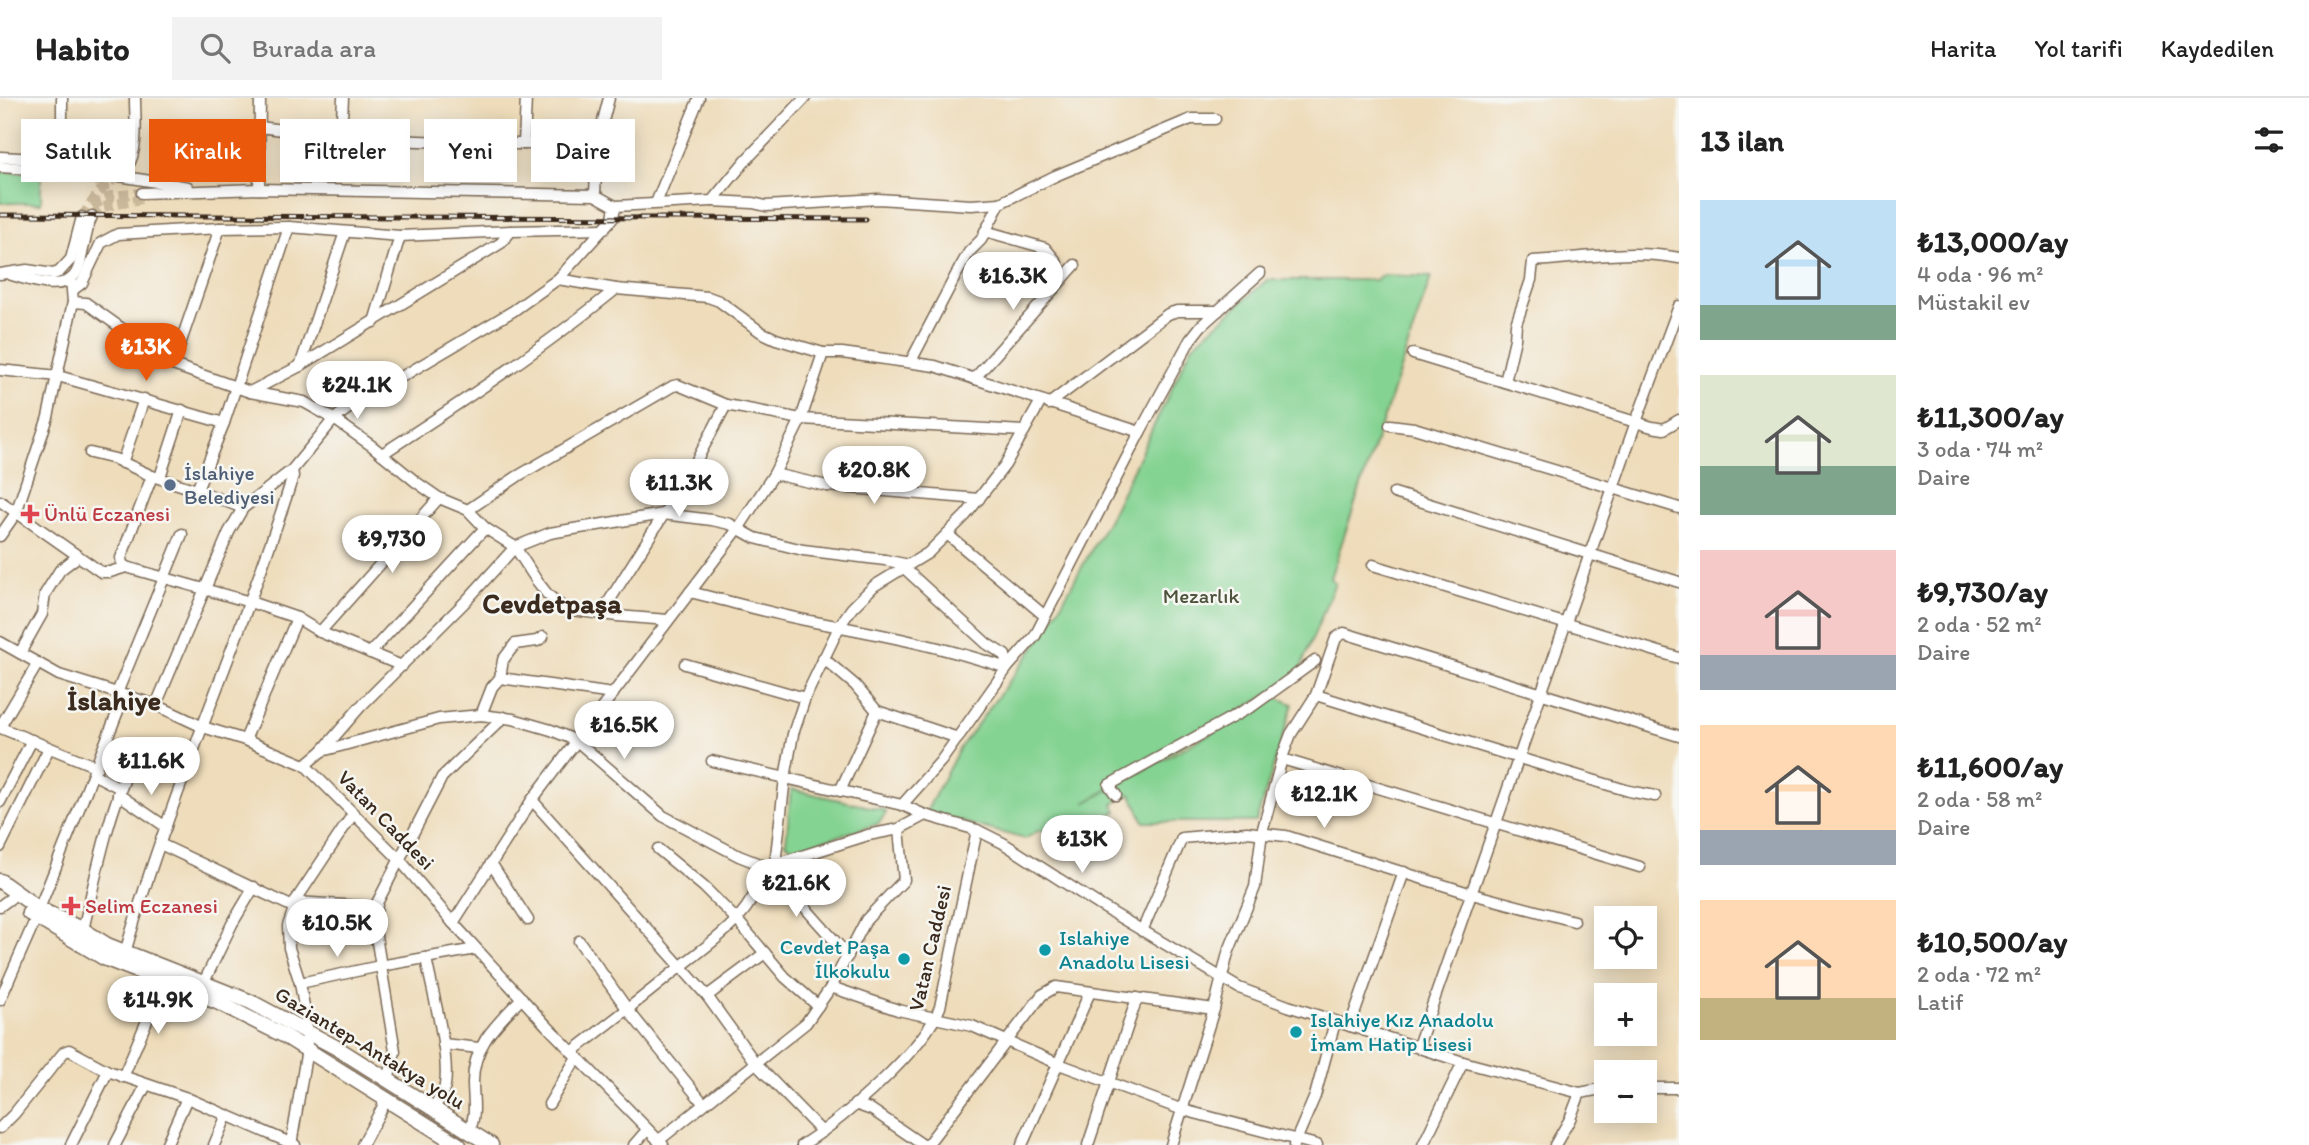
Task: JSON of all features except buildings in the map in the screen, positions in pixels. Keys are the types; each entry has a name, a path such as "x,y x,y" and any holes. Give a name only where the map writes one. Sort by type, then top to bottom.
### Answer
{"main road":[{"name":"Gaziantep-Antakya yolu","path":"0,881 37,914 104,958 248,1016 307,1049 459,1145"},
{"name":"Gaziantep-Antakya yolu","path":"4,898 37,914 83,930 125,953 251,1002 337,1048 491,1145"}],"street":[{"path":"62,98 62,119"},
{"path":"135,98 135,119"},
{"path":"260,98 260,119"},
{"path":"341,119 342,98"},
{"path":"524,144 526,98"},
{"path":"603,119 608,98"},
{"path":"656,203 699,98"},
{"path":"712,201 746,160 805,98"},
{"path":"135,179 207,192 259,189 595,195 615,206 712,201 766,206 878,200 971,205 1000,203 1055,176 1191,119 1215,119"},
{"path":"410,140 531,144"},
{"path":"0,157 21,158"},
{"path":"0,167 21,168"},
{"path":"259,182 259,189"},
{"path":"595,195 596,182"},
{"path":"141,196 188,198 207,192"},
{"path":"911,361 957,273 1000,203"},
{"path":"156,705 229,532 243,508 292,470 334,419 349,408 513,311 558,279 613,218 615,206"},
{"path":"0,536 16,513 48,417 73,302 72,284 79,268 87,217 65,268 53,274 27,270 5,274"},
{"path":"5,274 54,283 82,283 102,243 118,234 220,228 289,228 400,236 604,229"},
{"path":"173,365 220,228"},
{"path":"197,490 224,423 289,228"},
{"path":"250,392 374,322 501,243 510,231"},
{"path":"985,231 1045,248 1056,261 1063,279"},
{"path":"300,366 345,232"},
{"path":"374,322 400,236"},
{"path":"1505,382 1516,324 1531,280 1533,261 1624,254 1660,254 1679,258"},
{"path":"974,379 1076,265"},
{"path":"902,805 958,737 1007,668 1035,636 1190,340 1201,326 1260,272"},
{"path":"558,279 616,289 708,297 719,301 769,337 823,353 911,361 951,369 974,379 1140,432"},
{"path":"382,454 482,388 616,289"},
{"path":"73,302 86,303 173,365 250,392 304,402 334,419 439,498 468,510 485,528 515,547 537,581 556,603 565,609 668,620"},
{"path":"1418,1046 1679,306"},
{"path":"549,1104 575,1054 681,966 722,937 753,898 771,866 793,734 805,698 840,625 852,608 874,586 928,553 947,534 1005,465 1024,431 1045,402 1168,314 1177,311 1218,311"},
{"path":"453,923 532,800 738,529 774,474 801,419 823,353"},
{"path":"1413,354 1664,429 1679,420"},
{"path":"0,370 58,376 224,423"},
{"path":"468,510 518,476 673,386 683,386 726,405 801,419 1024,431"},
{"path":"122,463 144,399"},
{"path":"601,614 691,471 726,405"},
{"path":"126,567 121,558 182,410"},
{"path":"1390,425 1414,428 1679,508"},
{"path":"90,453 243,508"},
{"path":"125,953 166,827 250,602 293,476 292,470"},
{"path":"774,474 827,486 979,499"},
{"path":"1394,493 1679,582"},
{"path":"320,632 439,498"},
{"path":"0,501 101,572 126,567 250,602 297,618 320,632 402,666"},
{"path":"304,765 321,751 515,547 550,533 663,514 712,520 755,538 803,550 885,560 906,566 987,644 1005,654 1007,668"},
{"path":"370,653 485,528"},
{"path":"0,1000 95,771 121,694 182,534"},
{"path":"947,534 1045,616"},
{"path":"19,653 42,614 45,594 60,570 77,557"},
{"path":"1373,565 1679,658"},
{"path":"690,592 816,622 840,625 981,659 1007,668"},
{"path":"245,740 297,618"},
{"path":"1171,1145 1214,1009 1220,978 1255,887 1262,832 1282,759 1291,734 1316,695 1336,638 1345,633 1679,736"},
{"path":"481,715 492,687 500,678 503,660 515,644 537,641 543,637"},
{"name":"Vatan Caddesi","path":"0,642 59,675 156,705 203,727 245,740 304,765 399,859 476,949 660,1143"},
{"path":"823,658 855,685 877,711 958,737"},
{"path":"1116,795 1109,785 1254,705 1315,661"},
{"path":"38,663 1,728 95,771 166,827"},
{"path":"685,664 805,698"},
{"path":"500,678 613,694"},
{"path":"1316,695 1519,758 1655,796"},
{"path":"840,791 877,711"},
{"path":"321,751 414,728 439,719 481,715 504,717 551,730 577,741 663,816 747,860 771,866 779,872 848,956"},
{"path":"388,1081 395,1051 375,930 376,907 442,777 504,717"},
{"path":"0,802 32,740"},
{"path":"0,847 49,748"},
{"path":"1282,759 1640,867"},
{"path":"712,761 902,805 925,815 977,830 1003,843 1220,978 1257,995 1464,1062 1580,1093 1594,1090"},
{"path":"83,930 105,838 119,791 130,766"},
{"path":"0,772 11,778"},
{"path":"532,800 707,996 756,1064 822,1132"},
{"path":"0,1128 64,1052 69,1050 108,1071 187,1098 293,1144 307,1049 300,983 288,937 294,904 353,814"},
{"path":"771,866 868,835 899,830 925,815"},
{"path":"660,1143 703,1103 806,1023 831,987 866,920 904,880 899,830"},
{"name":"Vatan Caddesi","path":"802,1145 855,1104 924,1038 936,1018 943,996 977,830"},
{"path":"1142,931 1182,838 1262,832 1305,841 1472,894 1574,921"},
{"path":"160,844 294,904 376,907"},
{"path":"658,849 704,887 737,920 785,977 818,1006"},
{"path":"491,863 528,920"},
{"path":"1350,1026 1404,872"},
{"path":"204,982 232,924 254,887"},
{"path":"579,941 628,1010 703,1103"},
{"path":"300,983 380,965 476,949"},
{"path":"707,996 765,953"},
{"path":"426,958 443,1044 445,1084 433,1110"},
{"path":"123,1077 163,983"},
{"path":"831,987 898,1010 972,1026 1059,1064 1183,1110 1295,1142 1317,1145"},
{"path":"855,1104 872,1110 925,1145 1042,995 1051,988 1214,1009"},
{"path":"1022,1145 1090,992"},
{"path":"469,1132 475,1112 473,1078 479,1048 485,1037 522,998"},
{"path":"1088,1145 1137,998"},
{"path":"1295,1142 1315,1096 1335,1022"},
{"path":"443,1044 479,1048"},
{"path":"1423,1145 1464,1062"},
{"path":"71,1145 108,1071"},
{"path":"116,1145 146,1085"},
{"path":"1657,1088 1679,1087"},
{"path":"1555,1145 1570,1119 1580,1093"},
{"path":"166,1145 187,1098"},
{"path":"362,1145 387,1099"},
{"path":"214,1145 226,1117"},
{"path":"634,1145 647,1130"}],"green space":[{"path":"0,172 21,173 21,182 41,182 41,203 0,203"},
{"name":"Mezarlık","path":"1383,275 1431,277 1330,578 1335,583 1297,677 1085,803 1276,697 1293,704 1256,822 1144,822 1131,794 1113,804 1117,811 1080,830 1038,831 1025,839 926,812 959,749 1045,633 1111,515 1192,346 1267,280 1376,280"},
{"path":"791,789 883,810 886,813 878,824 795,849 786,843"}],"tunnel":[{"path":"99,182 107,190"},
{"path":"82,217 98,193 110,182"},
{"path":"92,206 111,196 142,193"},
{"path":"92,216 103,207 141,199"}],"railway":[{"path":"0,215 866,219"}],"place":[{"name":"İslahiye Belediyesi","path":"170,485"},
{"name":"Ünlü Eczanesi","path":"30,514"},
{"name":"Selim Eczanesi","path":"71,906"},
{"name":"Islahiye Anadolu Lisesi","path":"1045,950"},
{"name":"Cevdet Paşa İlkokulu","path":"904,959"},
{"name":"Islahiye Kız Anadolu İmam Hatip Lisesi","path":"1296,1032"}],"district":[{"name":"Cevdetpaşa","path":"552,603"},
{"name":"İslahiye","path":"114,700"}]}
